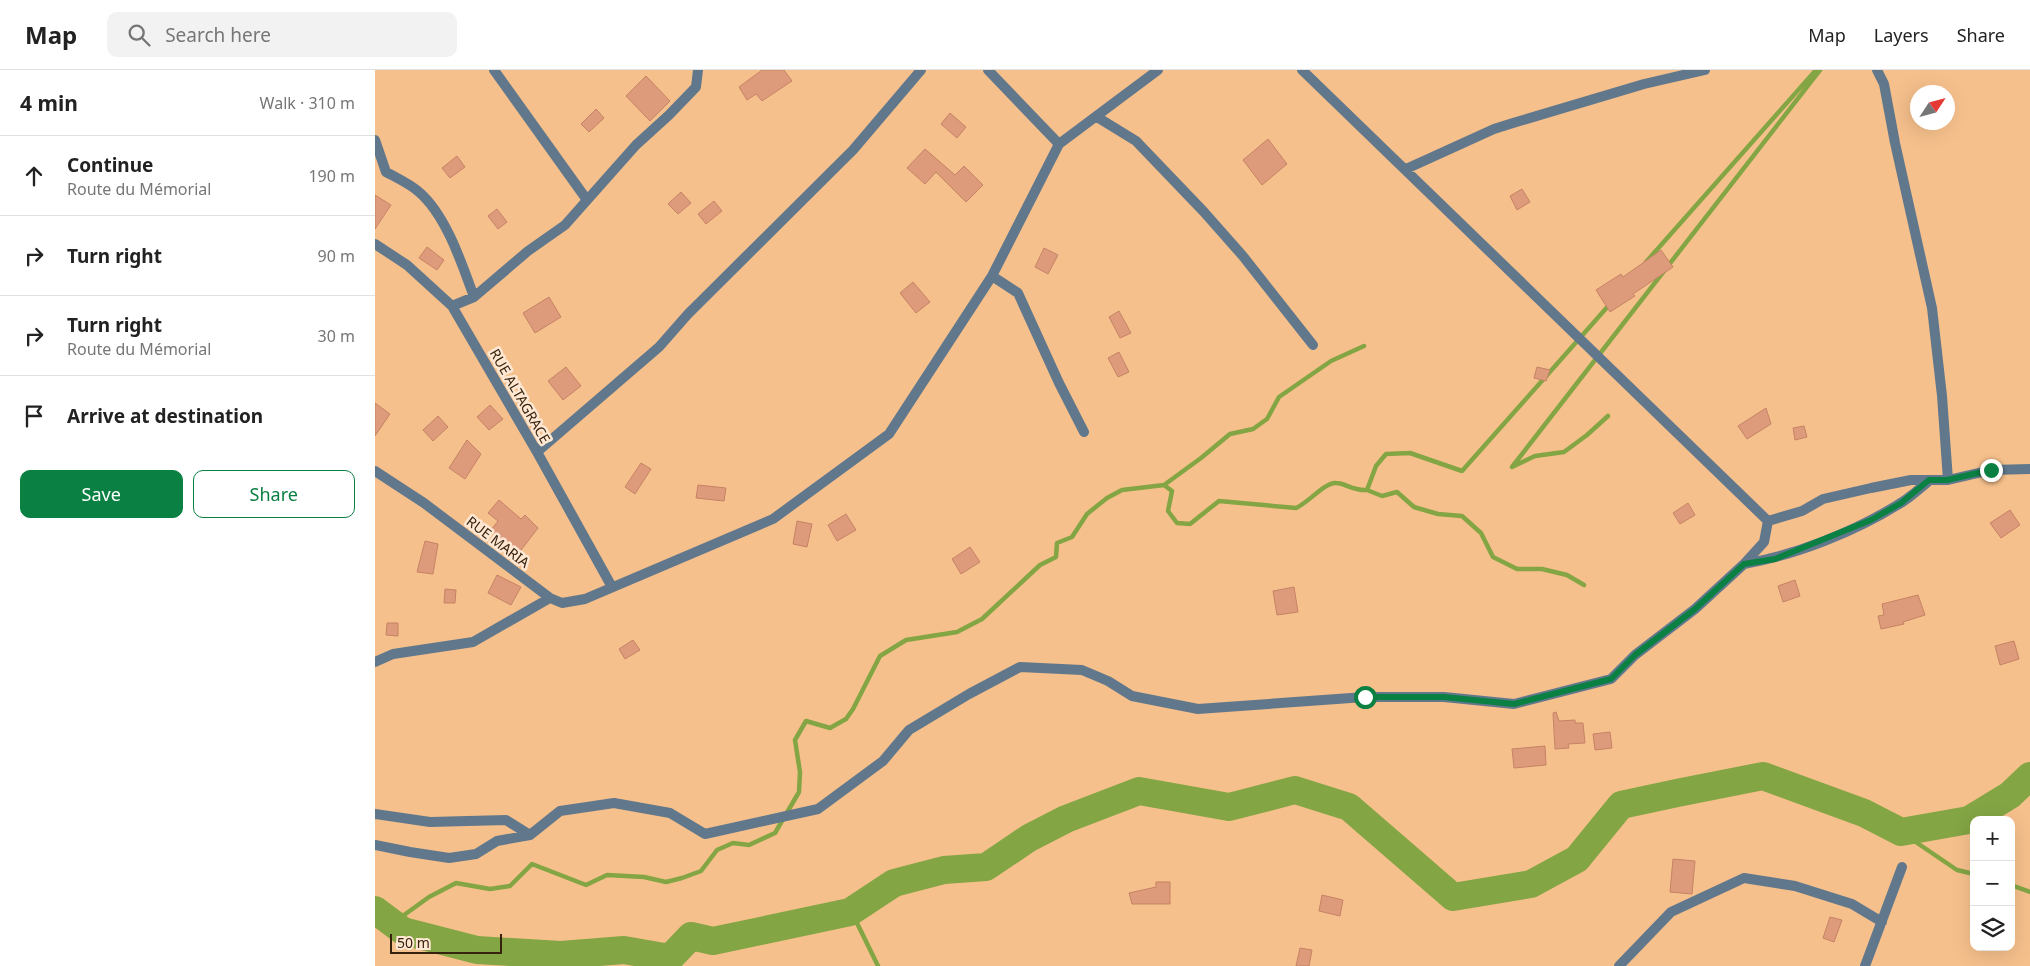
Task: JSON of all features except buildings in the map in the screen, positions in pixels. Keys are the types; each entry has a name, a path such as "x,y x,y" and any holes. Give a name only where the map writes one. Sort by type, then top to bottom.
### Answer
{"street":[{"path":"494,70 587,200"},
{"path":"452,306 474,296 528,251 565,226 636,145 696,87 698,70"},
{"path":"537,452 659,347 688,314 853,150 921,70"},
{"path":"988,70 1059,144 1158,70"},
{"path":"1302,70 1768,521"},
{"path":"1406,170 1494,129 1579,102 1705,70"},
{"path":"1877,70 1884,84 1895,143 1932,308 1942,396 1947,480"},
{"path":"1097,117 1136,141 1204,212 1243,255 1313,345"},
{"path":"375,140 386,172 419,191 433,208 457,251 474,296"},
{"name":"RUE MARIA","path":"375,471 424,503 550,598 562,603 585,599 773,519 889,434 992,276 1059,144"},
{"name":"RUE ALTAGRACE","path":"375,244 407,265 452,306 537,452 612,587"},
{"path":"992,276 1018,293 1059,383 1084,432"},
{"path":"1768,521 1802,511 1823,499 1911,480 1947,480 1991,470 2030,468"},
{"path":"1744,564 1775,559 1871,520 1901,503 1929,480"},
{"path":"375,845 449,858 476,854 497,841 530,835 560,810 614,804 670,813 705,834 818,809 883,761 909,730 969,694 1020,667 1082,670 1108,681 1132,696 1198,709 1365,697 1444,697 1514,704 1611,679 1635,655 1695,609 1744,564 1764,542 1768,521"},
{"path":"375,662 393,654 473,642 550,598"},
{"path":"375,814 430,822 506,820 530,835"},
{"path":"1865,966 1902,867"},
{"path":"1619,966 1671,912 1744,878 1795,886 1852,904 1882,922"}],"waterway":[{"path":"1646,262 1816,70"},
{"path":"1608,416 1564,452 1535,456 1512,467 1820,70"},
{"path":"393,923 429,897 456,883 490,889 510,886 532,864 586,885 607,875 644,877 666,882 701,871 717,850 733,843 749,845 775,833 799,792 800,772 795,740 806,721 830,728 846,719 880,656 906,640 957,632 982,619 1040,565 1056,557 1057,543 1072,537 1087,514 1107,498 1122,490 1164,485 1172,491 1168,511 1177,523 1190,524 1219,501 1296,508 1332,484 1340,483 1357,489 1367,490 1376,466 1386,454 1410,453 1462,471 1610,304"},
{"path":"1164,485 1230,434 1253,429 1267,419 1279,397 1331,361 1364,346"},
{"path":"1367,490 1382,496 1397,492 1414,507 1438,514 1462,516 1481,533 1493,557 1517,569 1542,569 1567,575 1584,585"},
{"path":"375,910 403,931 477,950 561,955 624,950 670,958 691,936 713,941 850,912 894,883 944,870 986,867 1029,838 1066,819 1139,791 1229,807 1295,790 1349,807 1453,897 1531,884 1577,859 1621,805 1677,793 1763,776 1864,813 1901,832 1969,820 2010,795 2030,776"},
{"path":"1901,832 1957,870 1970,873"},
{"path":"2015,886 2030,892"},
{"path":"850,912 878,966"}],"route":[{"path":"1365,697 1444,697 1514,704 1611,679 1635,655 1695,609 1744,564 1775,559 1871,520 1901,503 1929,480 1947,480 1991,470"}]}
